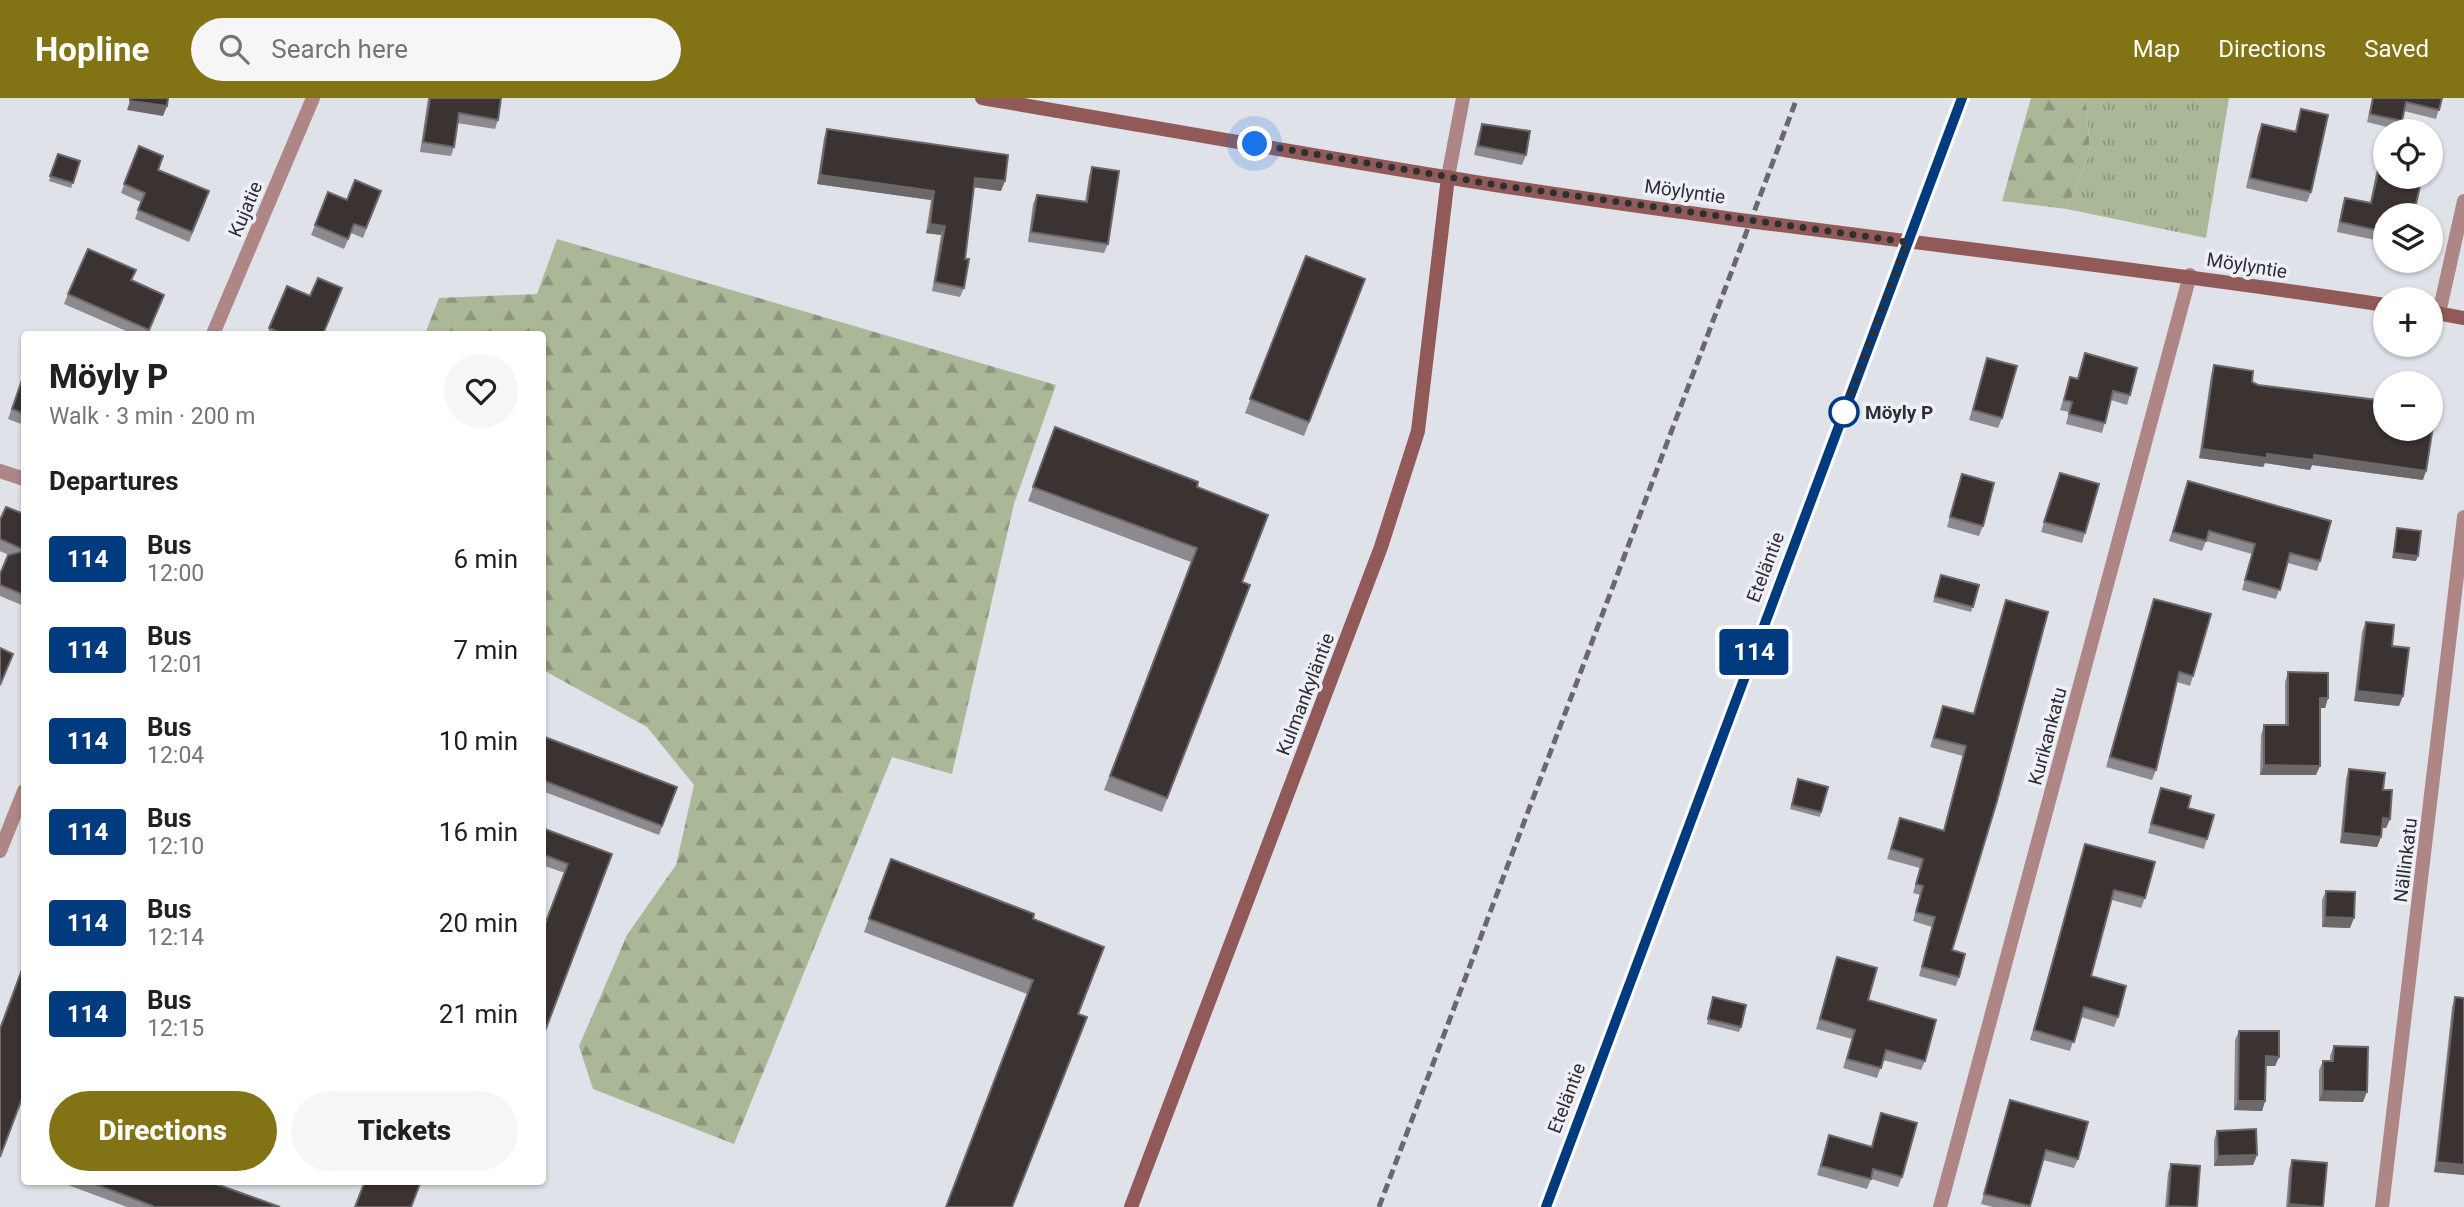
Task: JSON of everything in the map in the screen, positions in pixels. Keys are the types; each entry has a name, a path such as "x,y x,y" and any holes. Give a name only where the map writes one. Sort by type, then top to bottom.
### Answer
{"street":[{"name":"Kujatie","path":"214,331 313,98"},
{"name":"Möylyntie","path":"982,98 1448,177 1907,242 2190,275 2373,303"},
{"path":"1448,177 1463,98"},
{"name":"Eteläntie","path":"1546,1207 1962,98"},
{"name":"Kulmankyläntie","path":"1131,1207 1376,559 1419,431 1448,177"},
{"path":"2442,287 2464,201"},
{"name":"Kurikankatu","path":"1940,1207 2190,275"},
{"path":"2443,314 2464,318"},
{"path":"0,471 21,478"},
{"name":"Nällinkatu","path":"2382,1207 2464,517"},
{"path":"0,851 21,798"}],"green space":[{"path":"2031,98 2086,98 2090,153 2067,209 2002,201"},
{"path":"2086,98 2229,98 2206,238 2067,209 2090,153"},
{"path":"557,239 1056,385 1014,504 952,774 892,757 734,1144 593,1089 579,1046 627,935 676,865 694,785 647,727 546,672 546,331 426,331 439,298 537,294"}],"building":[{"path":"130,98 168,98 167,106 130,101"},
{"path":"430,98 501,98 498,120 459,113 454,147 423,142"},
{"path":"2373,98 2442,98 2439,110 2406,102 2402,119 2370,114"},
{"path":"2301,109 2328,115 2311,192 2250,178 2262,124 2296,132"},
{"path":"1482,124 1530,131 1526,155 1478,146"},
{"path":"827,129 1008,155 1005,181 975,178 964,288 935,282 945,226 930,224 934,191 820,175"},
{"path":"139,146 163,156 158,170 209,191 192,232 138,210 145,193 124,184"},
{"path":"58,154 80,161 73,183 50,176"},
{"path":"1092,167 1119,171 1108,244 1031,232 1037,195 1087,202"},
{"path":"355,180 381,191 366,228 354,224 348,239 315,225 328,192 347,200"},
{"path":"2374,189 2419,189 2416,203 2373,203 2373,229 2340,222 2345,198 2371,203"},
{"path":"88,249 136,270 131,280 164,295 149,330 68,294"},
{"path":"1306,256 1365,279 1309,422 1250,399"},
{"path":"318,278 342,288 324,331 276,331 269,328 287,286 310,296"},
{"path":"2085,353 2137,368 2130,395 2113,391 2105,423 2069,414 2072,402 2064,400 2070,377 2078,379"},
{"path":"1987,358 2017,366 2002,418 1973,410"},
{"path":"2214,365 2253,371 2252,382 2258,385 2373,399 2373,441 2431,441 2426,471 2314,455 2314,460 2267,454 2267,458 2202,449"},
{"path":"21,383 21,413 12,409"},
{"path":"1055,427 1198,482 1197,487 1268,515 1242,582 1250,585 1167,798 1110,776 1197,548 1033,487"},
{"path":"2060,473 2099,484 2085,533 2044,522"},
{"path":"1962,474 1994,483 1983,526 1950,517"},
{"path":"2188,481 2331,521 2320,561 2290,553 2280,590 2245,580 2255,544 2209,531 2206,541 2173,532"},
{"path":"6,507 21,513 21,549 0,539 0,520"},
{"path":"2397,528 2421,531 2418,556 2394,553"},
{"path":"21,552 21,594 0,585 0,574 8,555"},
{"path":"1941,575 1979,585 1973,607 1935,597"},
{"path":"2154,599 2211,614 2193,676 2179,672 2156,770 2110,757"},
{"path":"2006,600 2048,612 1997,801 1952,950 1965,954 1959,977 1922,967 1935,917 1916,912 1923,886 1916,884 1923,859 1891,849 1900,818 1944,831 1966,746 1934,738 1943,706 1974,714"},
{"path":"2366,622 2394,625 2392,646 2409,648 2403,696 2357,691"},
{"path":"0,648 13,654 0,685"},
{"path":"2288,672 2328,673 2328,698 2320,698 2320,766 2264,765 2264,725 2288,725"},
{"path":"546,738 677,787 662,826 546,782"},
{"path":"2349,769 2385,773 2383,790 2392,790 2390,819 2383,818 2381,837 2343,833"},
{"path":"1798,779 1828,787 1821,812 1792,805"},
{"path":"2161,788 2191,796 2188,808 2214,815 2207,839 2151,824"},
{"path":"546,829 612,854 546,1028 546,922 568,864 546,856"},
{"path":"2085,844 2155,862 2145,898 2114,890 2091,976 2126,986 2118,1017 2084,1007 2074,1042 2034,1030"},
{"path":"891,859 1034,914 1033,919 1104,947 1078,1014 1087,1017 1012,1207 946,1207 1033,980 869,919"},
{"path":"2326,891 2355,892 2354,918 2325,917"},
{"path":"1837,957 1877,968 1868,1000 1936,1020 1925,1061 1886,1050 1881,1068 1847,1059 1855,1030 1820,1019"},
{"path":"21,972 21,1101 0,1157 0,1029"},
{"path":"1713,997 1746,1005 1741,1027 1708,1019"},
{"path":"2455,997 2464,998 2464,1165 2437,1162"},
{"path":"2239,1031 2279,1031 2279,1057 2266,1056 2265,1101 2238,1101"},
{"path":"2334,1046 2368,1047 2367,1092 2323,1091 2323,1061 2333,1061"},
{"path":"2010,1100 2088,1122 2078,1159 2046,1150 2030,1206 1984,1194"},
{"path":"1881,1113 1917,1123 1902,1177 1873,1169 1871,1179 1821,1166 1829,1135 1872,1147"},
{"path":"2256,1129 2257,1155 2218,1156 2217,1131"},
{"path":"2292,1160 2327,1163 2323,1207 2289,1204"},
{"path":"2171,1164 2200,1166 2197,1207 2168,1206"},
{"path":"98,1185 219,1185 280,1207 153,1207"},
{"path":"363,1185 419,1185 411,1207 355,1207"}],"railway":[{"path":"1379,1207 1797,98"}],"bus line":[{"name":"114","path":"1546,1207 1962,98"}],"place":[{"name":"Möyly P","path":"1844,412"}],"route":[{"path":"1255,144 1497,185 1907,242 1839,425 1844,412"}]}
